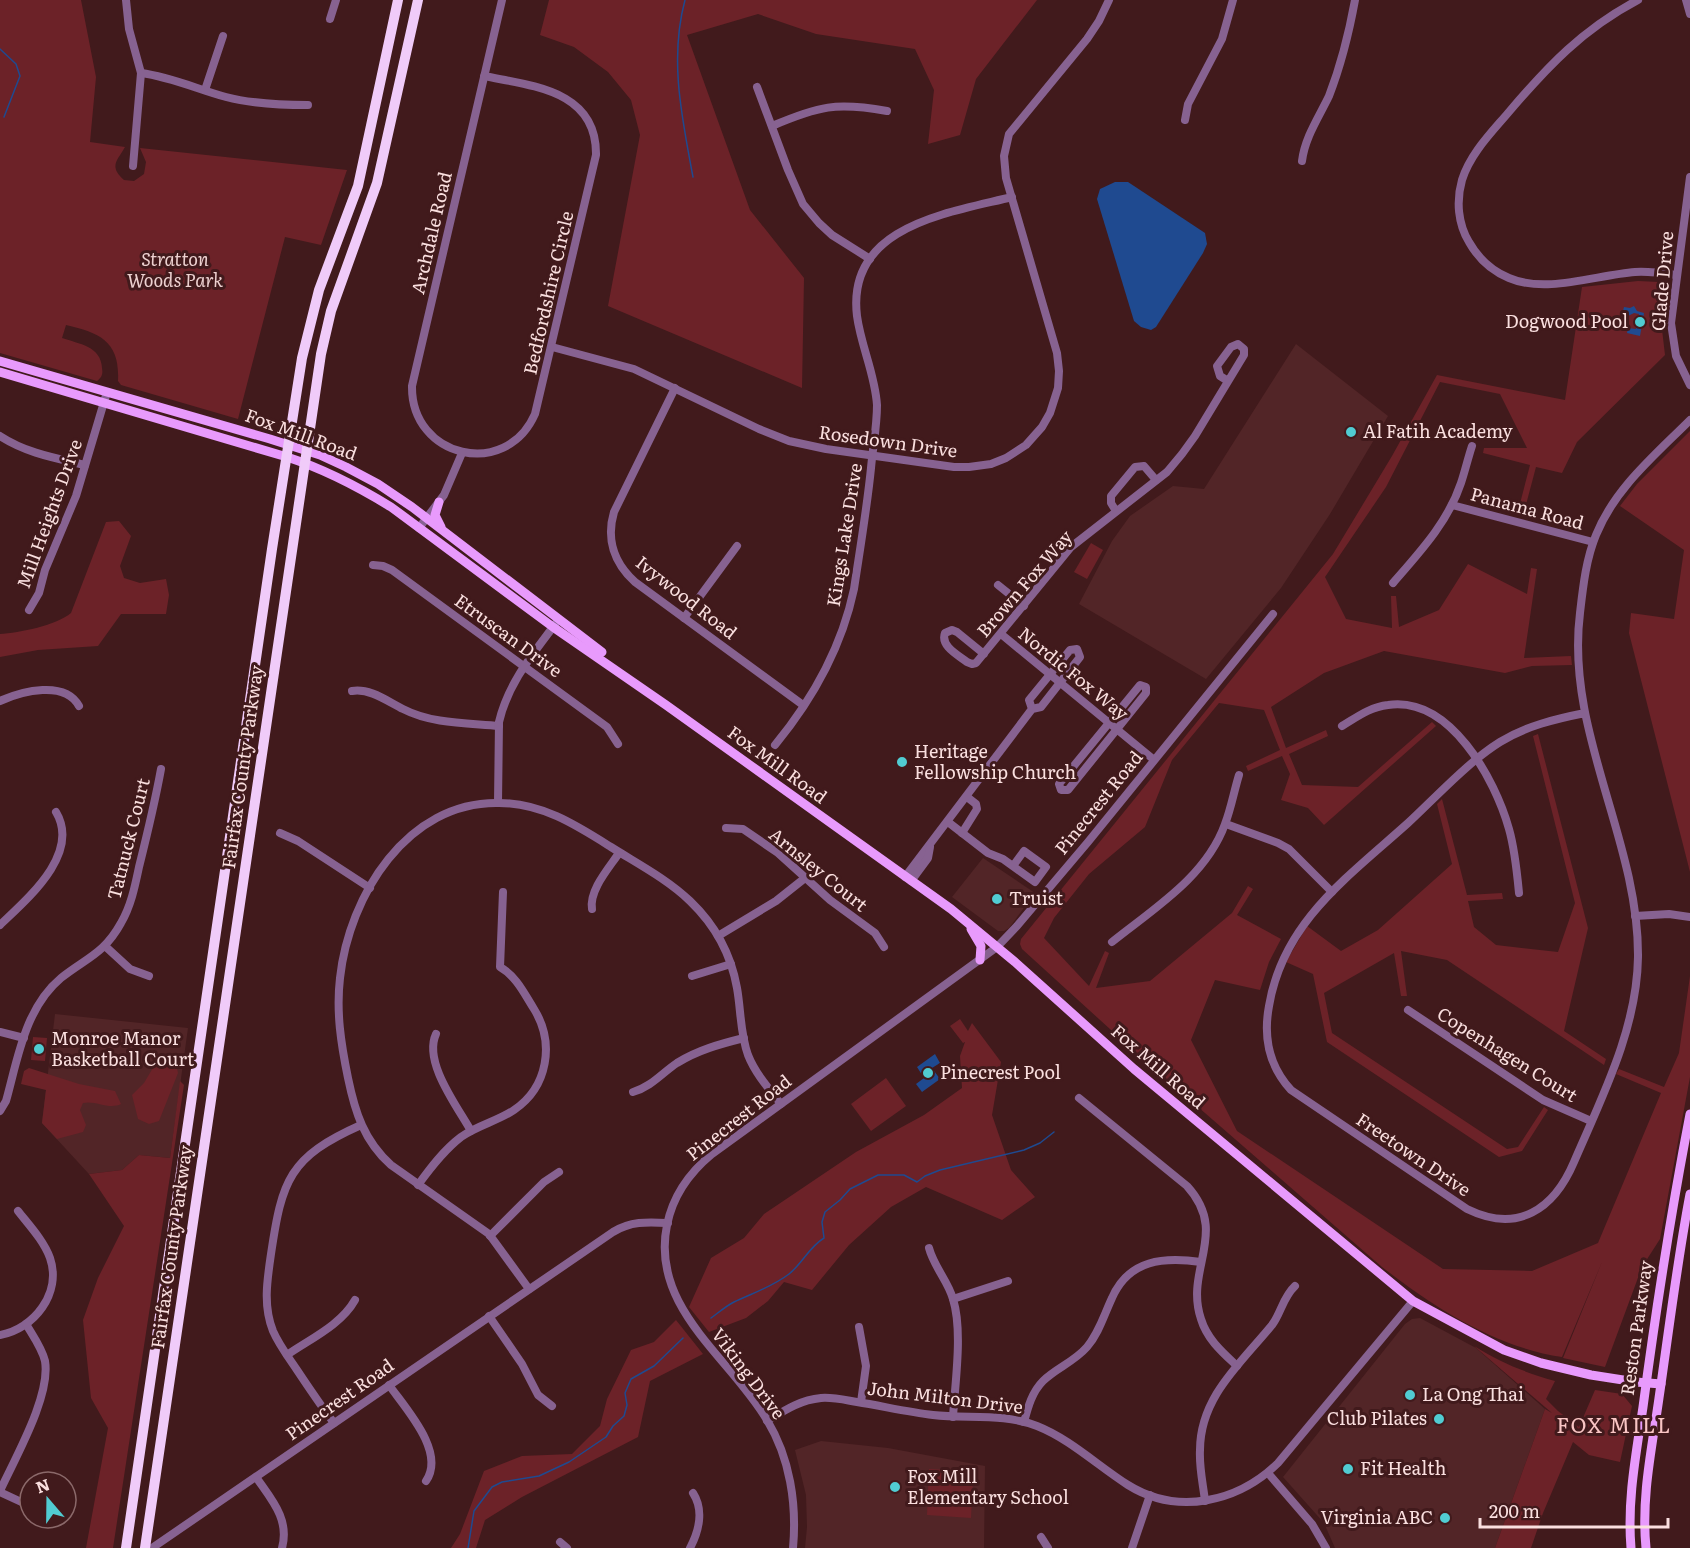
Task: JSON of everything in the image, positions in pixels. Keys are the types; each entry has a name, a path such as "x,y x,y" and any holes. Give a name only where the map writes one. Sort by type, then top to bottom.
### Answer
{"highway":[{"name":"Fairfax County Parkway","path":"126,1548 286,457 307,334 319,290 357,186 398,0"},
{"name":"Fairfax County Parkway","path":"145,1548 304,463 326,333 339,289 377,183 418,0"}],"main road":[{"name":"Fox Mill Road","path":"0,361 306,451 357,472 391,492 556,623 964,920 1134,1069 1413,1301 1494,1345 1532,1360 1583,1374 1661,1384"},
{"name":"Fox Mill Road","path":"0,372 286,457 333,474 365,491 556,623"},
{"path":"439,502 436,517 443,532"},
{"path":"964,920 981,946 980,960"},
{"name":"Reston Parkway","path":"1631,1548 1630,1498 1664,1256 1690,1114"},
{"name":"Reston Parkway","path":"1646,1548 1645,1501 1677,1266 1690,1194"}],"street":[{"path":"126,0 129,29 141,73 132,166"},
{"path":"330,19 336,0"},
{"name":"Archdale Road","path":"462,453 442,444 426,429 415,409 412,386 502,0"},
{"name":"Rosedown Drive","path":"552,347 624,366 789,441 954,467 984,466 1006,458 1019,450 1037,434 1047,420 1058,388 1058,362 1004,167 1004,148 1009,134 1088,39 1109,0"},
{"path":"1185,120 1188,104 1222,39 1233,0"},
{"path":"1302,161 1305,142 1336,76 1355,0"},
{"path":"1638,0 1605,18 1572,44 1499,123 1466,170 1460,192 1459,211 1464,233 1480,258 1497,272 1517,281 1528,284 1548,284 1636,272 1676,275"},
{"path":"1686,0 1690,14"},
{"path":"205,90 223,36"},
{"path":"141,73 167,77 233,99 263,104 308,105"},
{"name":"Bedfordshire Circle","path":"462,453 481,454 513,442 524,433 536,414 595,161 594,135 585,116 575,105 563,96 541,88 484,76"},
{"path":"757,87 797,193 810,214 832,235 870,259"},
{"path":"771,126 812,111 837,106 887,111"},
{"name":"Glade Drive","path":"1690,177 1671,319 1672,338 1679,365 1690,385"},
{"name":"Kings Lake Drive","path":"775,745 795,719 834,650 849,611 877,420 876,401 856,308 860,284 870,259 891,237 912,225 1012,197"},
{"name":"Brown Fox Way","path":"984,654 957,632 950,630 945,633 943,639 945,644 967,663 976,663 984,654 1001,634 1071,548 1156,480 1182,454 1244,355 1244,349 1238,344 1231,347 1217,366 1220,376 1227,381"},
{"name":"Ivywood Road","path":"675,388 614,512 610,531 613,549 626,573 803,705"},
{"name":"Mill Heights Drive","path":"29,610 39,592 45,570 65,525 107,392"},
{"name":"Freetown Drive","path":"1585,713 1541,724 1517,733 1488,750 1311,913 1291,943 1270,997 1266,1026 1268,1048 1278,1074 1296,1095 1467,1209 1486,1217 1507,1219 1529,1214 1555,1197 1566,1181 1622,1046 1632,1008 1638,963 1635,916 1627,871 1585,713 1578,647 1580,613 1593,542 1604,517 1621,490 1690,420"},
{"path":"0,436 13,445 32,453 85,465"},
{"path":"1393,583 1433,535 1452,505 1472,446"},
{"path":"418,528 451,483 462,453"},
{"path":"1116,511 1111,503 1111,496 1135,467 1144,466 1156,480"},
{"name":"Panama Road","path":"1452,505 1593,542"},
{"path":"684,618 737,546"},
{"name":"Etruscan Drive","path":"373,565 392,570 525,666 607,727 618,744"},
{"path":"999,585 1024,606"},
{"name":"Pinecrest Road","path":"152,1548 618,1229 639,1222 668,1223 674,1201 694,1170 712,1154 997,947 1081,850 1153,759 1274,614"},
{"path":"498,802 499,726 507,693 556,623"},
{"name":"Nordic Fox Way","path":"1001,634 1153,759"},
{"path":"908,879 930,845 1032,709 1041,707 1080,657 1077,649 1070,650 1029,700 1032,709"},
{"path":"1138,686 1144,686 1146,693 1068,790 1061,790 1059,784 1108,722 1138,686"},
{"path":"0,701 18,694 44,690 68,694 79,706"},
{"path":"352,691 369,692 404,710 424,717 499,726"},
{"path":"1342,726 1378,706 1399,704 1418,707 1445,722 1477,760 1492,787 1510,830 1519,892"},
{"name":"Tatnuck Court","path":"0,1111 6,1101 34,1011 49,990 62,978 99,953 121,924 131,901 149,830 161,769"},
{"path":"1112,942 1197,870 1215,847 1226,824 1239,775"},
{"path":"962,833 977,809 967,796"},
{"path":"529,1289 490,1236 385,1160 361,1125 352,1097 341,1044 339,999 340,976 348,941 360,907 370,888 389,859 411,834 424,824 456,808 498,802 539,809 575,825 668,883 687,898 706,918 718,936 731,964 744,1038 754,1066 781,1104"},
{"path":"0,925 40,885 55,860 63,832 56,812"},
{"path":"948,822 988,853 1013,866"},
{"path":"1226,824 1289,849 1332,892"},
{"name":"Arnsley Court","path":"726,828 743,830 763,842 846,914 875,933 884,947"},
{"path":"280,833 298,841 370,888"},
{"path":"592,909 592,897 620,853"},
{"path":"718,936 776,902 806,878"},
{"path":"418,1185 444,1152 471,1131 508,1114 525,1101 538,1083 546,1057 545,1037 537,1015 516,980 500,967 503,892"},
{"path":"0,910 7,918"},
{"path":"1635,916 1669,914 1690,917"},
{"path":"105,946 130,969 149,976"},
{"path":"692,976 731,964"},
{"name":"Copenhagen Court","path":"1408,1010 1543,1100 1591,1121"},
{"path":"0,1032 24,1038"},
{"path":"436,1034 432,1050 440,1077 471,1131"},
{"path":"633,1092 649,1085 687,1057 713,1046 744,1038"},
{"path":"1079,1098 1193,1193 1199,1202 1206,1221 1206,1243 1197,1289 1201,1318 1210,1338 1237,1366"},
{"path":"334,1423 278,1342 270,1324 266,1296 277,1213 290,1178 308,1156 328,1140 361,1125"},
{"path":"490,1236 544,1182 559,1172"},
{"path":"0,1335 26,1324 45,1303 51,1288 53,1273 47,1253 18,1211"},
{"name":"Viking Drive","path":"668,1223 664,1244 666,1266 671,1288 678,1304 750,1395 779,1445 790,1479 794,1505 793,1548"},
{"path":"929,1248 934,1263 953,1299 958,1333 953,1417"},
{"path":"1024,1422 1030,1401 1042,1382 1078,1356 1096,1336 1115,1292 1127,1277 1138,1268 1157,1260 1180,1259 1201,1262"},
{"path":"953,1299 1008,1281"},
{"path":"1205,1501 1199,1452 1205,1418 1215,1395 1275,1320 1285,1298 1295,1286"},
{"path":"287,1355 338,1320 355,1300"},
{"name":"John Milton Drive","path":"767,1421 789,1407 811,1399 834,1398 953,1417 993,1418 1024,1422 1056,1436 1130,1486 1150,1495 1178,1502 1205,1501 1239,1491 1268,1473 1413,1301"},
{"path":"489,1316 522,1364 538,1395 552,1406"},
{"path":"18,1500 0,1492 45,1388 42,1353 26,1324"},
{"path":"859,1328 866,1366 861,1402"},
{"path":"389,1385 419,1428 429,1448 433,1464 426,1481"},
{"path":"1268,1473 1312,1524 1326,1548"},
{"path":"256,1477 281,1517 284,1533 282,1548"},
{"path":"690,1548 700,1512 693,1493"},
{"path":"1132,1548 1150,1495"},
{"path":"1041,1537 1048,1548"},
{"path":"560,1542 567,1548"}],"shaded area":[{"path":"1296,344 1388,416 1330,514 1281,588 1206,679 1079,604 1112,541 1130,516 1173,486 1204,489"},
{"path":"983,858 1035,893 1009,928 1004,931 998,931 952,897"},
{"path":"55,1014 188,1028 170,1158 139,1155 122,1170 89,1174 42,1123"},
{"path":"1420,1318 1476,1348 1545,1409 1495,1548 1335,1548 1324,1523 1283,1477 1405,1324 1412,1319"},
{"name":"Fox Mill Elementary School","path":"821,1441 888,1448 985,1466 984,1548 805,1548 806,1495 795,1450"}],"green space":[{"name":"Stratton Woods Park","path":"0,0 81,0 96,77 90,142 125,147 115,167 124,180 134,181 144,174 146,162 140,148 347,170 321,245 285,237 238,419 121,385 118,381 116,357 112,348 98,336 78,328 66,325 62,338 82,344 98,355 102,372 97,381 0,353"},
{"path":"549,0 1037,0 976,79 960,135 928,144 934,90 915,49 816,34 758,14 687,35 750,210 804,278 802,388 608,306 640,135 631,100 608,72 574,47 540,35"},
{"path":"1638,281 1659,282 1664,286 1661,321 1665,355 1577,442 1562,473 1536,467 1523,516 1517,515 1530,465 1483,453 1484,448 1527,448 1500,394 1440,382 1386,487 1325,577 1346,619 1392,628 1391,596 1396,596 1399,627 1439,610 1468,564 1527,594 1531,568 1537,569 1524,658 1571,656 1572,665 1532,666 1505,673 1384,651 1324,673 1271,707 1286,748 1326,730 1328,736 1289,754 1302,785 1358,787 1432,722 1436,726 1324,825 1308,808 1281,800 1290,774 1282,756 1248,771 1246,766 1280,750 1264,710 1219,703 1172,760 1145,827 1089,874 1054,918 1044,938 1089,986 1105,951 1109,953 1096,988 1150,981 1232,913 1248,886 1253,889 1237,915 1281,939 1269,962 1260,990 1215,980 1191,1040 1237,1131 1443,1269 1532,1271 1598,1243 1661,1093 1616,1074 1619,1069 1664,1087 1679,1053 1690,976 1690,1077 1660,1239 1642,1267 1605,1367 1563,1358 1602,1262 1562,1357 1513,1344 1467,1324 1423,1297 1382,1267 1144,1060 1022,949 1020,944 1021,939 1333,554 1437,375 1565,400 1582,287"},
{"path":"1690,431 1690,872 1629,633 1631,613 1674,619 1684,550 1620,506 1637,484"},
{"path":"119,521 131,536 120,566 124,578 140,583 166,579 169,595 166,614 121,614 98,646 38,650 0,657 0,634 37,628 71,613 106,522"},
{"path":"1091,543 1103,550 1087,579 1074,572"},
{"path":"1538,734 1588,928 1564,1031 1606,1059 1604,1065 1447,960 1401,951 1407,996 1401,996 1394,953 1324,993 1332,1033 1507,1149 1518,1147 1544,1107 1548,1110 1522,1151 1499,1157 1327,1042 1313,974 1286,962 1307,926 1341,951 1378,930 1452,864 1437,804 1442,799 1467,895 1502,893 1503,899 1468,901 1474,927 1496,945 1558,952 1575,903 1533,736"},
{"path":"960,1019 968,1031 972,1023 1001,1062 992,1115 1011,1170 1035,1197 1002,1220 926,1187 891,1207 849,1245 812,1290 784,1282 768,1301 746,1318 709,1332 689,1307 711,1258 744,1238 764,1214 856,1152 924,1115 962,1088 960,1056 965,1042 963,1043 950,1026"},
{"name":"Monroe Manor Basketball Court","path":"33,1037 47,1038 45,1061 31,1060"},
{"path":"160,1056 172,1061 178,1073 159,1121 149,1124 138,1119 132,1095 144,1083"},
{"path":"29,1068 79,1084 115,1091 121,1104 112,1106 83,1103 80,1110 86,1125 83,1132 57,1139 42,1123 46,1090 21,1084 24,1071"},
{"path":"886,1078 906,1106 871,1131 851,1104"},
{"path":"180,1081 184,1085 113,1548 86,1548 108,1428 91,1398 83,1320 98,1278 124,1226 89,1174 122,1170 139,1155 170,1158"},
{"path":"676,1320 703,1354 650,1381 638,1437 522,1497 485,1520 476,1548 451,1548 460,1534 484,1471 522,1456 572,1454 600,1426 607,1399 631,1350 654,1342"},
{"path":"1474,1346 1513,1367 1555,1381 1546,1399 1579,1427 1595,1390 1622,1394 1632,1406 1620,1462 1589,1455 1573,1442 1531,1548 1495,1548 1545,1409 1552,1413"},
{"path":"929,1469 968,1471 973,1478 971,1518 927,1515"}],"water":[{"path":"1115,182 1128,182 1205,233 1207,244 1203,253 1156,327 1151,330 1141,327 1134,321 1097,199 1100,189"},
{"name":"Dogwood Pool","path":"1634,306 1637,311 1644,313 1640,336 1627,333 1628,328 1636,329 1639,314 1634,313 1628,316 1626,311 1623,311 1624,307"},
{"name":"Pinecrest Pool","path":"935,1054 940,1063 932,1068 940,1079 922,1092 916,1084 924,1078 917,1067"}],"waterway":[{"path":"685,0 680,22 678,66 681,111 693,177"},
{"path":"0,49 16,64 20,76 4,117"},
{"path":"711,1318 731,1304 776,1283 794,1270 814,1246 824,1238 822,1222 825,1212 850,1189 878,1175 904,1175 917,1182 940,1170 1024,1150 1040,1143 1054,1132"},
{"path":"468,1548 474,1511 492,1487 502,1482 539,1476 569,1462 606,1437 613,1426 624,1416 627,1405 625,1393 631,1379 654,1366 683,1338"}],"place":[{"name":"Dogwood Pool","path":"1640,322"},
{"name":"Al Fatih Academy","path":"1351,432"},
{"name":"Heritage Fellowship Church","path":"902,762"},
{"name":"Truist","path":"997,899"},
{"name":"Monroe Manor Basketball Court","path":"39,1049"},
{"name":"Pinecrest Pool","path":"928,1073"},
{"name":"La Ong Thai","path":"1410,1395"},
{"name":"Club Pilates","path":"1439,1419"},
{"name":"Fit Health","path":"1348,1469"},
{"name":"Fox Mill Elementary School","path":"895,1487"},
{"name":"Virginia ABC","path":"1445,1518"}],"district":[{"name":"FOX MILL","path":"1614,1426"}]}
